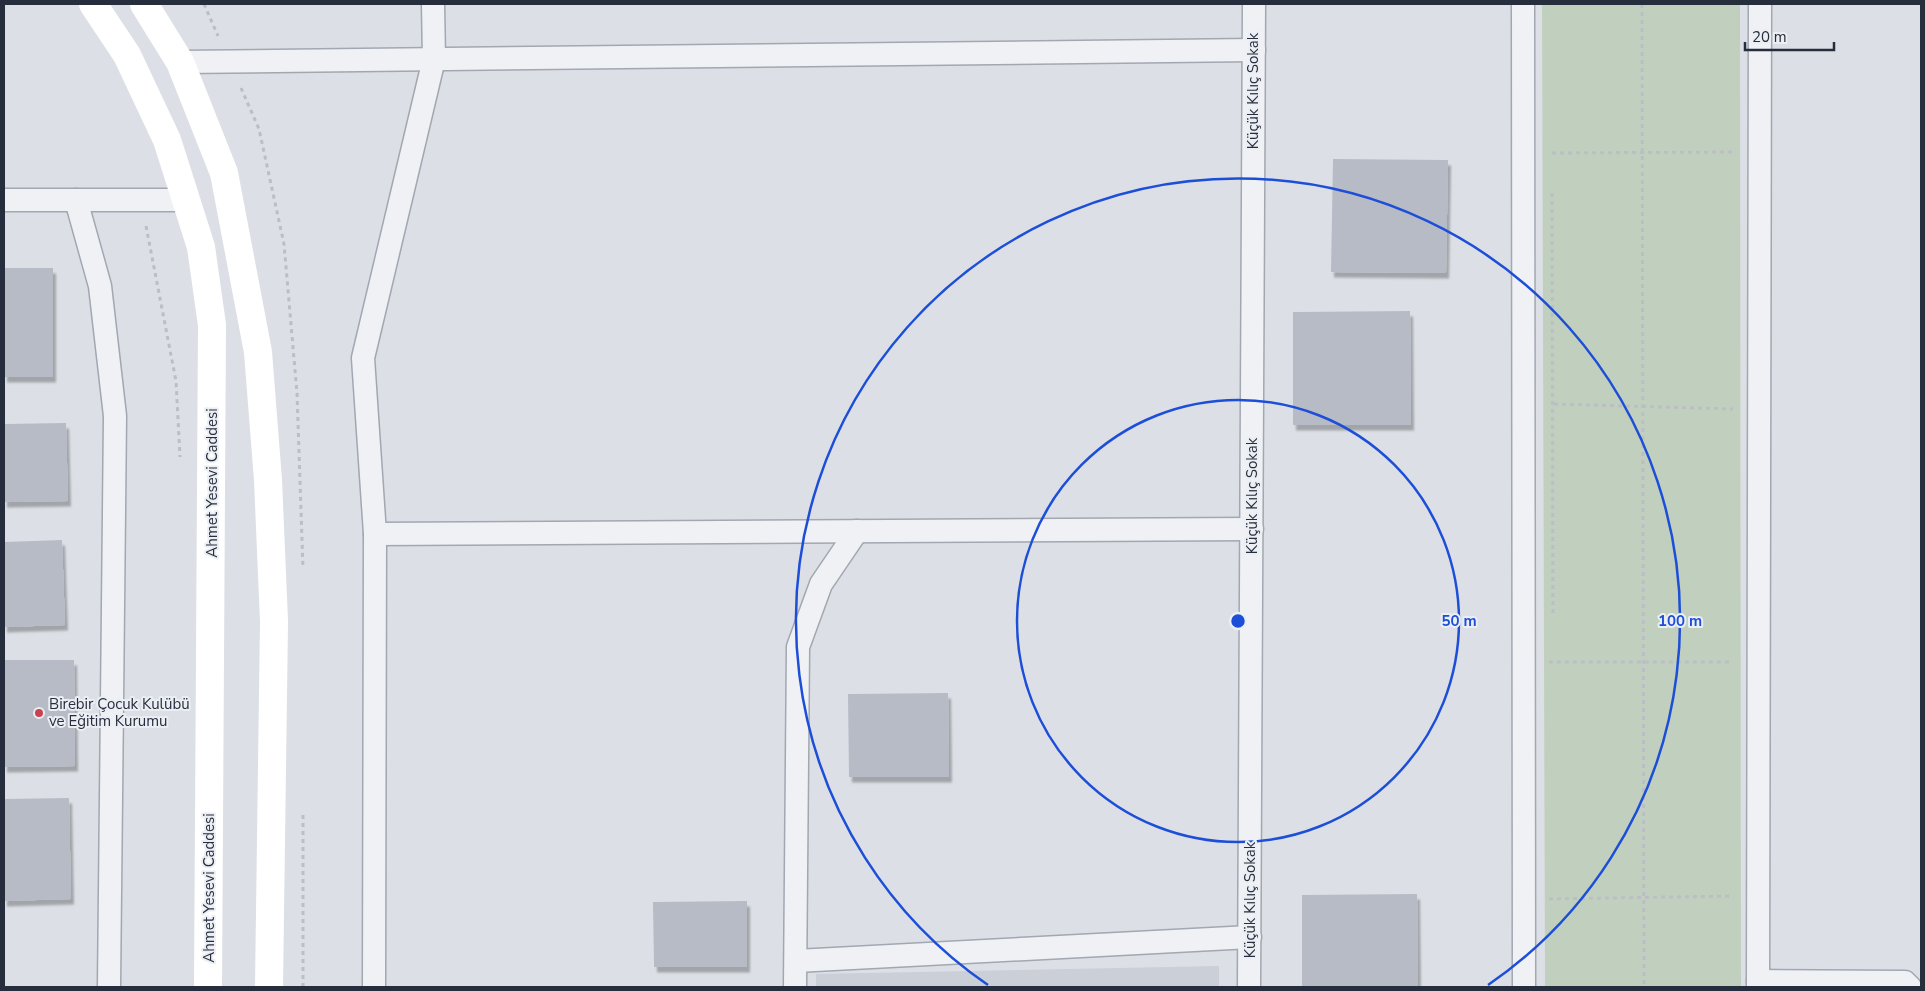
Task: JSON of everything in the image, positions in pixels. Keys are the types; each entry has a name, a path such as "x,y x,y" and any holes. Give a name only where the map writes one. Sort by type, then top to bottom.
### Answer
{"main road":[{"name":"Ahmet Yesevi Caddesi","path":"92,4 127,55 167,140 201,247 212,326 208,987"},
{"path":"144,4 180,62 224,173 258,352 268,480 274,621 268,987"}],"street":[{"path":"374,987 375,534 363,358 434,60 433,4"},
{"name":"Küçük Kılıç Sokak","path":"1250,987 1254,4"},
{"path":"1523,4 1524,987"},
{"path":"1760,4 1758,984 1905,982 1910,987"},
{"path":"180,62 1254,50"},
{"path":"4,200 186,200"},
{"path":"76,200 100,286 115,416 110,987"},
{"path":"375,534 1252,529"},
{"path":"795,987 798,647 820,584 857,531"},
{"path":"796,961 1250,938"}],"path":[{"path":"1642,4 1644,987"},
{"path":"1552,144 1552,163"},
{"path":"1552,154 1733,152"},
{"path":"1552,192 1554,404 1552,623"},
{"path":"141,200 176,381 180,458"},
{"path":"1523,404 1759,410"},
{"path":"1552,652 1552,672"},
{"path":"1524,662 1759,662"},
{"path":"1524,899 1758,896"}],"shaded area":[{"path":"1219,966 1219,987 816,987 816,974"}],"green space":[{"path":"1542,4 1740,4 1741,987 1545,987"}],"building":[{"path":"1333,159 1448,160 1446,273 1331,272"},
{"path":"4,268 53,268 53,377 4,377"},
{"path":"1410,311 1411,425 1293,425 1293,312"},
{"path":"66,423 68,501 4,502 4,424"},
{"path":"62,540 65,625 4,627 4,542"},
{"name":"Birebir Çocuk Kulübü ve Eğitim Kurumu","path":"4,660 74,660 75,766 4,767"},
{"path":"948,693 949,777 849,777 848,694"},
{"path":"69,798 71,899 4,901 4,799"},
{"path":"1417,894 1418,987 1302,987 1302,895"},
{"path":"747,901 747,967 654,967 653,902"}],"place":[{"name":"Birebir Çocuk Kulübü ve Eğitim Kurumu","path":"39,713"}]}
